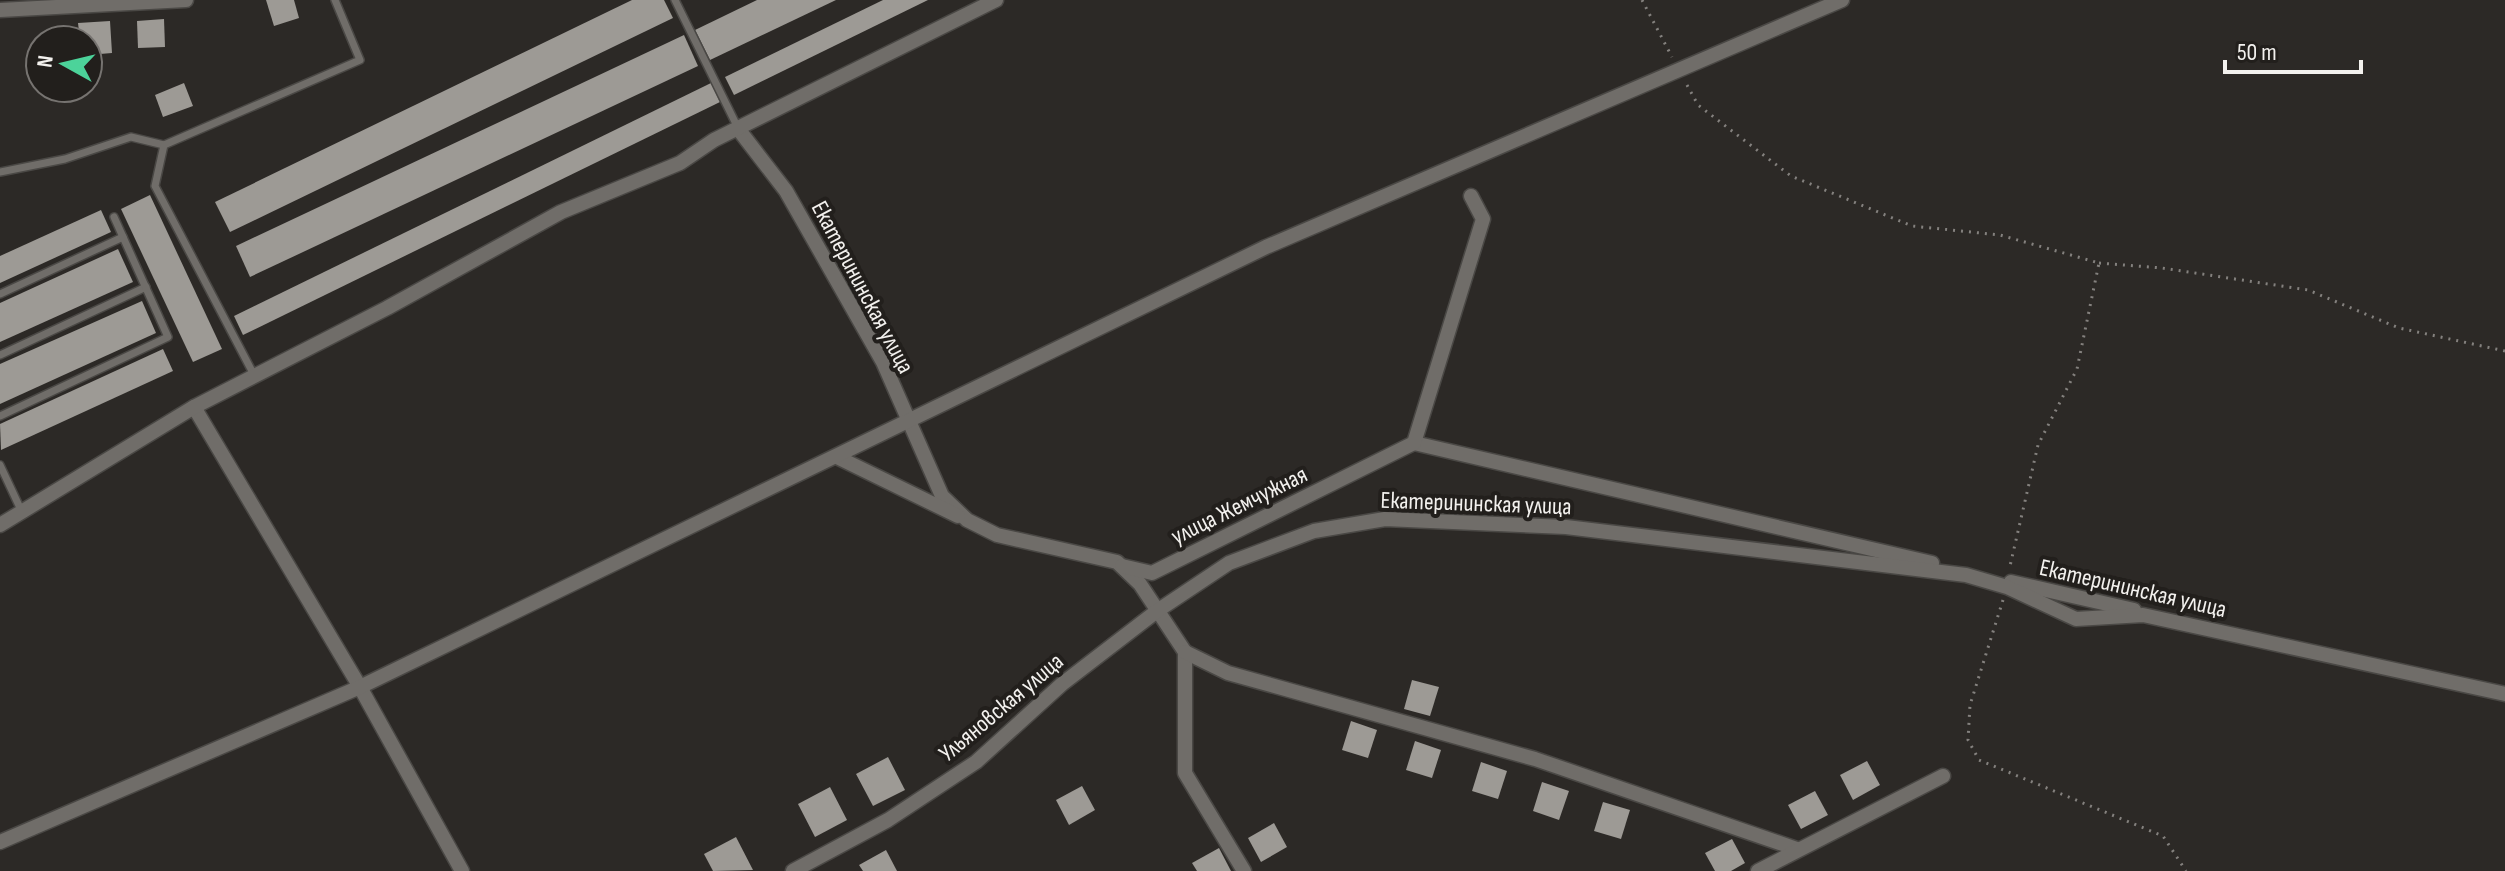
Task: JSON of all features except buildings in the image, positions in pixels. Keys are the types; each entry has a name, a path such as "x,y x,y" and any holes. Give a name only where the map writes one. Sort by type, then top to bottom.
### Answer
{"street":[{"path":"0,10 186,0"},
{"path":"0,525 194,407 387,308 561,212 680,163 714,140 996,0"},
{"path":"0,842 360,687 1266,247 1842,0"},
{"name":"Екатерининская улица","path":"739,130 786,191 883,362 942,496 967,520 997,535 1117,562 1140,584 1185,652"},
{"path":"1414,443 1483,219 1471,196"},
{"path":"194,407 360,687 462,871"},
{"name":"Екатерининская улица","path":"1414,443 2505,695"},
{"name":"улица Жемчужная","path":"837,457 997,535 1152,573 1414,443"},
{"name":"Екатерининская улица","path":"1229,563 1314,531 1385,519 1566,527 1966,575 2007,587 2076,619 2143,615 2505,695"},
{"name":"Ульяновская улица","path":"793,871 888,820 976,762 1062,684 1157,611 1229,563"},
{"path":"1244,871 1185,773 1185,652 1228,673 1535,759 1797,849"},
{"path":"1758,871 1943,776"}],"lane":[{"path":"0,172 65,159 131,137 164,145 360,60 335,0"},
{"path":"675,0 739,130"},
{"path":"164,145 155,186 254,375"},
{"path":"0,416 168,337 114,217"},
{"path":"0,294 123,237"},
{"path":"0,355 146,287"},
{"path":"0,465 22,512"}],"path":[{"path":"1642,0 1698,105 1791,176 1912,226 2000,235 2099,263 2162,268 2308,290 2399,328 2505,351"},
{"path":"2099,263 2077,369 2038,445 2016,532 2007,587 1970,705 1968,740 1979,760 2163,836 2186,871"}]}
